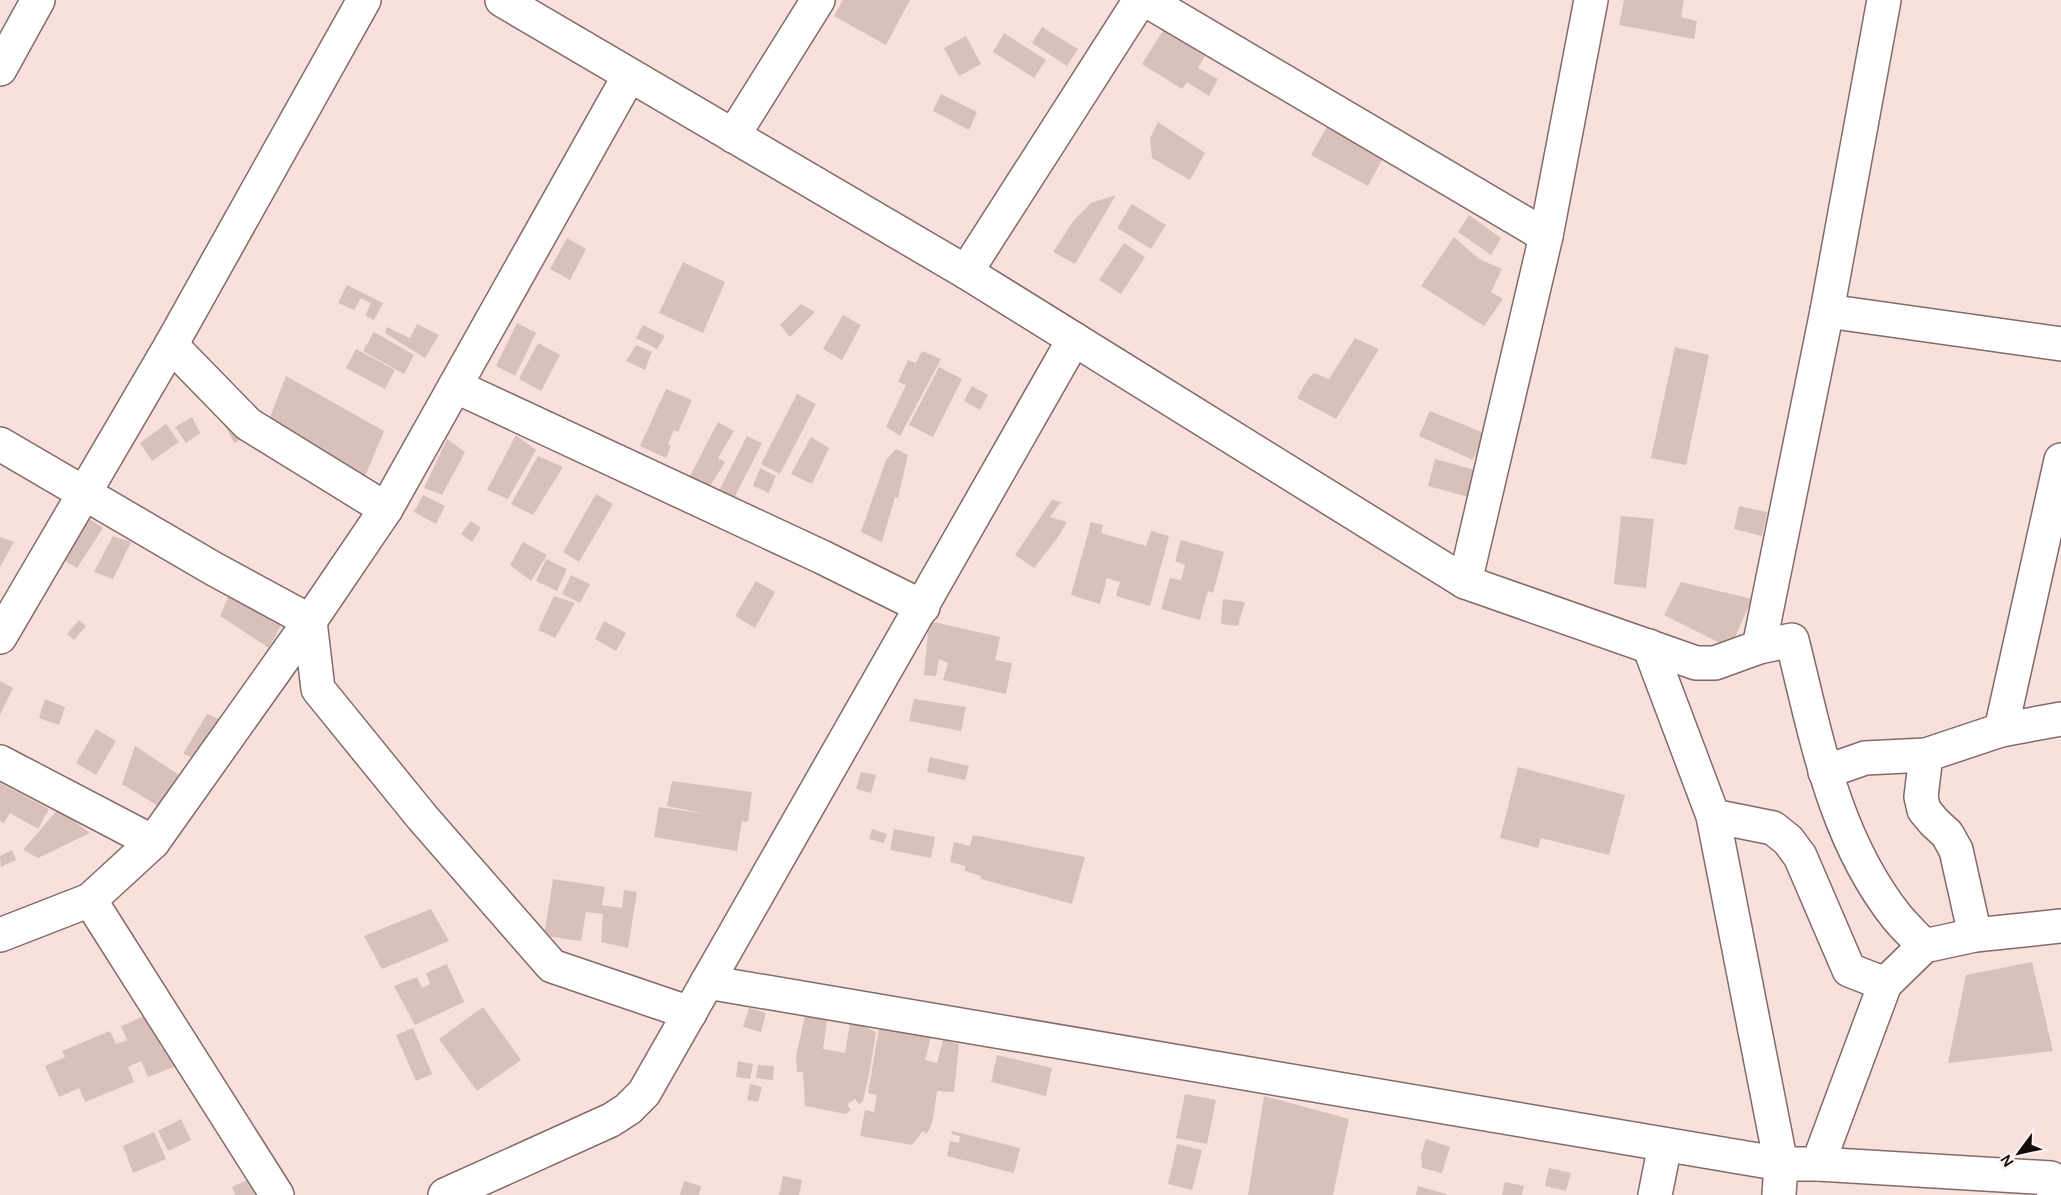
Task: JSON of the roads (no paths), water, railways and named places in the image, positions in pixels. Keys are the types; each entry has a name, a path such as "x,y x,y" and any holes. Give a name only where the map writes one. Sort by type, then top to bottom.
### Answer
{"street":[{"path":"0,69 38,0"},
{"path":"0,637 171,345 364,0"},
{"path":"502,0 966,272 1465,582 1696,663 1715,663 1759,647 1792,640 1825,772 1843,824 1868,873 1896,916 1924,946"},
{"path":"733,136 818,0"},
{"path":"966,272 1140,0"},
{"path":"1146,0 1546,236"},
{"path":"1465,582 1546,236 1591,0"},
{"path":"1759,647 1827,311 1884,0"},
{"path":"0,935 90,900 153,842 310,621 386,508 629,76"},
{"path":"1827,311 2061,344"},
{"path":"445,1195 611,1120 644,1093 1074,339"},
{"path":"171,345 248,424 386,508"},
{"path":"455,386 822,557 922,607"},
{"path":"0,444 214,569 310,621"},
{"path":"2001,730 2061,460"},
{"path":"310,621 318,689 422,817 552,966 690,1012"},
{"path":"1649,646 1713,816 1780,1180"},
{"path":"1825,772 1865,758 1926,755 2001,730 2061,719"},
{"path":"1926,755 1921,797 1924,810 1947,834 1956,850 1975,935"},
{"path":"0,762 153,842"},
{"path":"1713,816 1773,828 1788,840 1800,856 1844,963 1849,969 1885,984"},
{"path":"90,900 277,1195"},
{"path":"1818,1164 1885,984 1924,946 1975,935 2061,926"},
{"path":"707,982 1665,1145 1780,1180 1818,1164 2055,1183"},
{"path":"1655,1195 1665,1145"}]}
